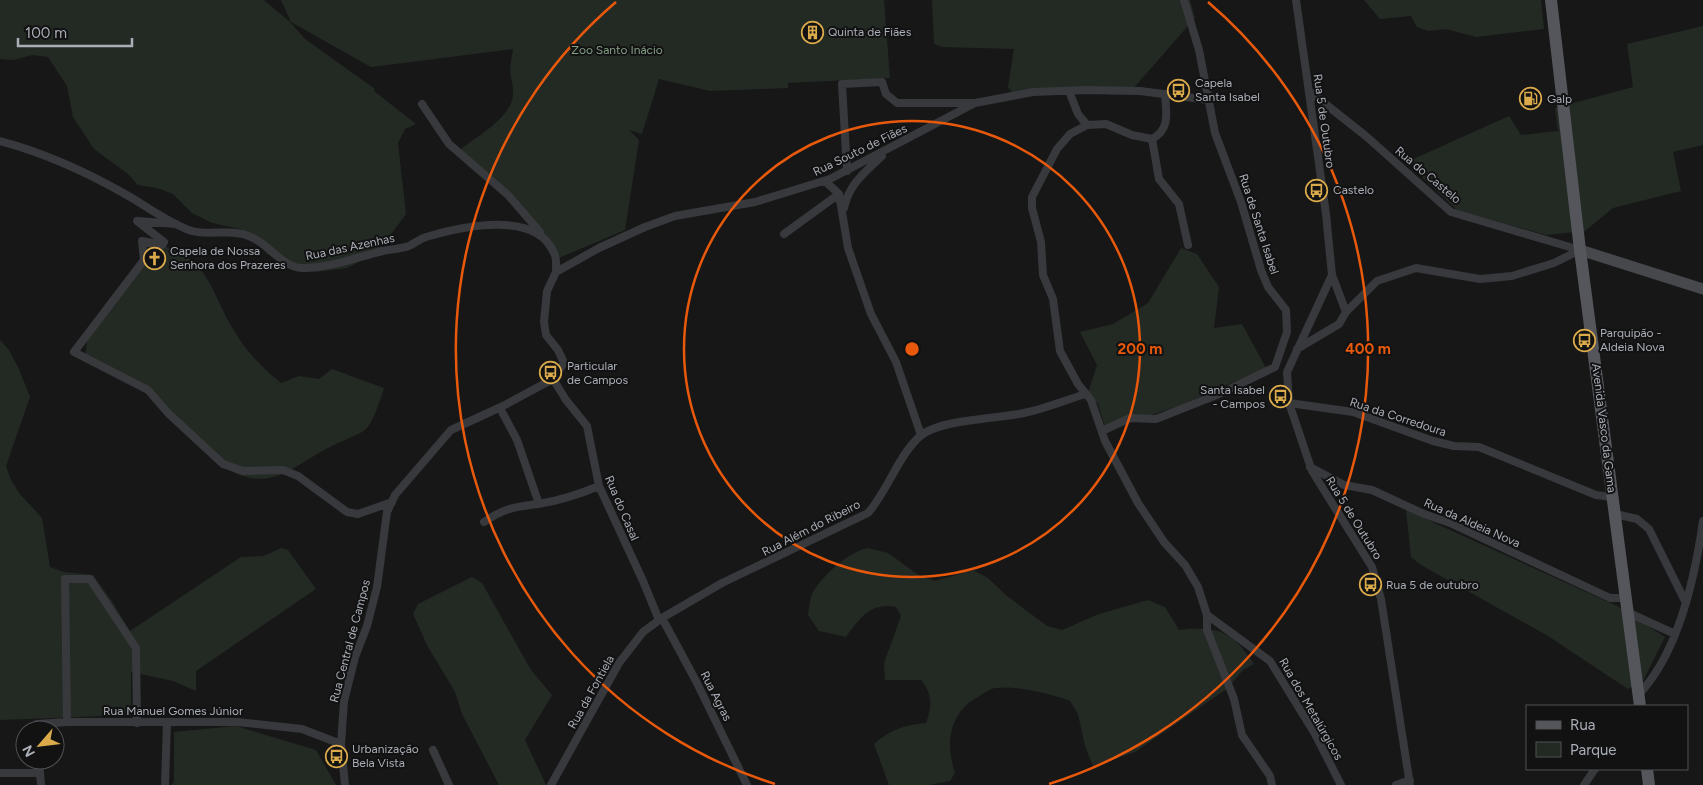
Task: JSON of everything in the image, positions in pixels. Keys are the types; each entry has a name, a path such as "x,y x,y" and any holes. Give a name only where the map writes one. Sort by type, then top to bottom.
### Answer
{"main road":[{"name":"Avenida Vasco da Gama","path":"1551,0 1580,250 1639,700"},
{"path":"1647,770 1649,785"}],"street":[{"name":"Rua de Santa Isabel","path":"1184,0 1199,50 1215,133 1241,202 1261,270 1268,287 1286,310 1287,332 1275,367"},
{"name":"Rua 5 de Outubro","path":"1296,0 1326,214 1332,275 1346,312"},
{"path":"847,171 842,84 882,82 886,94 897,103 975,103"},
{"name":"Rua Souto de Fiães","path":"556,272 598,248 675,216 755,202 826,181 890,150 975,103 1032,92 1069,91 1140,91 1209,100"},
{"path":"1069,91 1078,114 1087,125"},
{"name":"Rua do Castelo","path":"1309,91 1367,137 1451,212 1580,250"},
{"path":"1164,94 1166,125 1160,135 1152,139 1132,135 1106,124 1087,125 1070,134 1057,149 1039,181 1032,197 1032,208 1041,242 1043,275 1053,299 1060,351 1096,409 1102,431 1138,503 1164,542 1185,565 1198,586 1207,616 1207,630 1234,699 1242,735 1270,776 1272,785"},
{"path":"422,104 449,144 508,195 548,241 555,254 556,272 547,291 544,322 546,335 558,350 564,363 553,379"},
{"path":"1152,139 1159,179 1179,204 1188,245"},
{"name":"Rua das Azenhas","path":"0,141 35,150 71,165 192,231 223,231 250,236 264,244 282,261 305,269 409,246 424,238 476,226 507,225 534,231 548,241"},
{"path":"843,213 846,198 856,180 890,150"},
{"path":"826,181 839,194 848,248 871,314 896,362 921,435"},
{"path":"784,234 839,194"},
{"path":"179,224 138,221 164,242 162,245 142,241 144,260 74,352 148,390 168,413 223,464 243,471 283,470 298,476 347,512 358,514 392,502"},
{"path":"1297,349 1339,324 1346,312 1378,281 1416,268 1452,276 1488,278 1512,276 1554,263 1580,250 1703,289"},
{"name":"Rua 5 de Outubro","path":"1332,275 1287,372 1288,404 1310,467 1372,567 1381,599 1410,783"},
{"path":"1102,431 1130,418 1156,419 1218,394 1275,367 1287,372"},
{"name":"Rua Central de Campos","path":"345,785 341,744 344,701 377,587 388,512 392,502 412,474 451,430 500,408 553,379"},
{"name":"Rua do Casal","path":"553,379 566,400 587,426 599,486 660,619"},
{"name":"Rua Além do Ribeiro","path":"660,619 722,583 868,513 875,505 910,446 921,435 937,428 962,422 1024,413 1086,394"},
{"name":"Rua da Corredoura","path":"1288,404 1353,412 1433,441 1454,446 1479,447 1596,495 1612,497"},
{"path":"500,408 518,440 539,504"},
{"name":"Rua da Aldeia Nova","path":"1310,467 1344,485 1372,490 1424,514 1450,523 1610,598 1625,598"},
{"path":"484,522 498,512 516,506 539,504 599,486"},
{"path":"1615,514 1637,518 1649,529 1686,603"},
{"path":"1639,700 1650,683 1675,634 1686,603 1703,521"},
{"path":"67,722 65,579 90,579 136,648 137,723"},
{"path":"1627,612 1675,634"},
{"name":"Rua dos Metalúrgicos","path":"1207,616 1270,661 1315,734 1341,785"},
{"name":"Rua da Fontiela","path":"551,785 619,663 643,632 660,619"},
{"name":"Rua Agras","path":"660,619 696,681 747,785"},
{"name":"Rua Manuel Gomes Júnior","path":"67,722 237,722 302,729 341,744"},
{"path":"165,785 167,723"},
{"path":"433,750 449,785"},
{"path":"40,770 40,785"},
{"path":"1584,785 1594,770"},
{"path":"0,773 40,773"},
{"path":"1396,785 1410,783"}],"green space":[{"path":"0,0 264,0 290,22 305,39 375,89 374,91 416,124 405,129 398,143 406,214 378,252 347,268 315,272 298,269 281,262 267,254 255,238 240,229 212,223 192,213 173,194 157,188 138,185 128,174 94,149 73,117 67,86 48,57 32,55 14,60 0,59"},
{"name":"Zoo Santo Inácio","path":"281,0 884,0 890,78 788,83 788,88 710,91 659,79 642,134 629,130 639,140 625,230 554,260 511,194 460,150 500,119 511,103 513,86 510,69 513,49 371,67 291,22"},
{"path":"932,0 1190,0 1195,18 1131,91 1116,94 1074,91 1014,95 1008,87 1014,49 942,47 934,44"},
{"path":"1364,0 1541,0 1544,29 1476,37 1446,29 1429,31 1417,27 1411,16 1380,19"},
{"path":"1703,26 1703,145 1673,152 1681,191 1613,208 1585,231 1546,235 1457,210 1424,179 1409,161 1509,116 1521,135 1558,131 1555,108 1633,87 1627,44"},
{"path":"164,246 179,252 200,269 243,344 261,365 281,383 299,376 319,379 332,369 384,388 368,427 357,435 330,447 281,474 270,478 258,479 245,477 231,471 139,381 85,357 89,328 110,309 134,275 152,254"},
{"path":"1181,248 1197,254 1219,287 1214,328 1242,324 1266,368 1181,405 1106,430 1098,404 1088,393 1097,365 1080,332 1113,324 1148,303"},
{"path":"0,340 9,350 19,369 30,397 6,466 11,480 19,493 42,518 50,567 64,572 93,575 130,631 241,557 264,556 281,548 288,550 316,589 196,671 196,691 173,681 131,672 131,715 0,720"},
{"path":"1406,510 1617,606 1665,637 1643,681 1628,689 1548,636 1421,565 1411,557"},
{"path":"868,548 888,553 920,576 935,581 973,570 988,578 1007,596 1047,626 1062,630 1099,614 1148,600 1165,607 1179,630 1204,629 1223,633 1239,644 1254,664 1243,670 1228,688 1135,752 1093,766 1085,746 1078,714 1070,701 1023,689 1003,687 993,689 968,703 955,720 950,740 950,751 955,773 950,781 929,785 889,785 874,744 898,729 926,723 930,705 928,691 921,680 885,680 884,663 901,616 896,607 887,606 873,609 861,618 846,637 819,631 808,615 812,594 823,578 845,559"},
{"path":"472,577 482,583 531,670 552,695 525,740 546,785 499,785 462,714 455,692 428,647 413,614 418,604"},
{"path":"236,726 316,750 336,785 171,785 174,782 174,732"}],"place":[{"name":"Quinta de Fiães","path":"812,32"},
{"name":"Capela Santa Isabel","path":"1179,90"},
{"name":"Galp","path":"1531,99"},
{"name":"Castelo","path":"1317,190"},
{"name":"Capela de Nossa Senhora dos Prazeres","path":"154,258"},
{"name":"Parquipão - Aldeia Nova","path":"1584,340"},
{"name":"Particular de Campos","path":"551,373"},
{"name":"Santa Isabel - Campos","path":"1281,397"},
{"name":"Rua 5 de outubro","path":"1370,585"},
{"name":"Urbanização Bela Vista","path":"336,756"}]}
